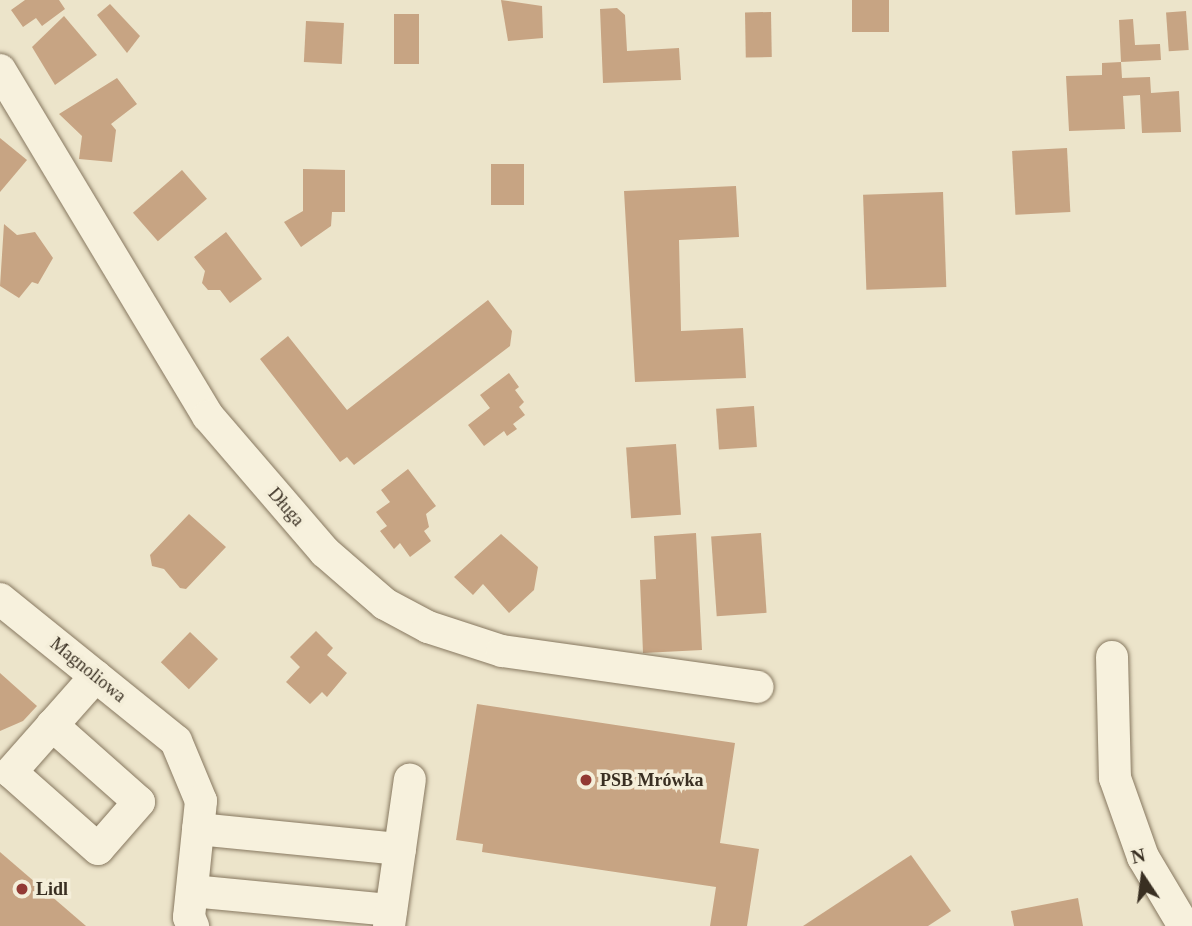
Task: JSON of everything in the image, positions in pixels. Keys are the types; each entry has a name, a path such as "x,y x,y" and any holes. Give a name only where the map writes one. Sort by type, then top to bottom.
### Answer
{"street":[{"name":"Długa","path":"0,70 208,416 326,552 385,604 428,627 502,651 757,687"},
{"name":"Magnoliowa","path":"0,599 176,741 201,801 198,829"},
{"path":"1112,657 1115,778 1143,857 1184,926"},
{"path":"52,725 96,676"},
{"path":"192,891 390,918 410,779"},
{"path":"194,926 192,891 198,829 400,849"}],"building":[{"path":"25,0 59,0 65,9 42,26 36,18 23,27 11,10"},
{"path":"501,0 542,6 543,38 508,41"},
{"path":"852,0 889,0 889,32 852,32"},
{"path":"110,4 140,36 127,53 97,15"},
{"path":"617,8 625,15 627,51 679,48 681,80 603,83 600,9"},
{"path":"1186,11 1189,50 1169,51 1166,12"},
{"path":"745,12 771,12 772,57 746,57"},
{"path":"394,14 419,14 419,64 394,64"},
{"path":"64,16 97,55 55,85 32,47"},
{"path":"1133,19 1135,45 1160,44 1161,60 1121,62 1119,20"},
{"path":"306,21 344,23 342,64 304,62"},
{"path":"1121,62 1122,78 1150,77 1151,93 1179,91 1181,132 1142,133 1140,95 1123,96 1125,129 1069,131 1066,76 1102,75 1102,63"},
{"path":"117,78 137,104 111,124 116,130 112,162 79,159 82,136 59,114"},
{"path":"0,138 27,160 0,192"},
{"path":"1067,148 1070,212 1015,215 1012,151"},
{"path":"491,164 524,164 524,205 491,205"},
{"path":"303,169 345,170 345,212 332,212 331,226 301,247 284,222 303,211"},
{"path":"182,170 207,199 158,241 133,213"},
{"path":"736,186 739,237 679,240 681,331 743,328 746,378 635,382 624,191"},
{"path":"943,192 946,287 866,290 863,195"},
{"path":"4,224 17,235 35,232 53,258 38,284 32,282 19,298 0,286"},
{"path":"226,232 262,279 230,303 220,290 208,290 202,283 205,271 194,257"},
{"path":"488,300 512,331 510,346 354,465 347,457 340,462 260,359 288,336 347,410"},
{"path":"509,373 519,387 515,390 524,402 519,407 525,415 513,424 517,429 507,436 504,431 484,446 468,425 490,408 480,395"},
{"path":"754,406 757,447 719,450 716,409"},
{"path":"676,444 681,515 631,518 626,447"},
{"path":"408,469 436,506 426,514 429,527 424,531 431,541 410,557 400,543 394,549 380,531 387,526 376,512 390,502 381,490"},
{"path":"189,514 226,547 186,589 180,588 164,569 152,566 150,555"},
{"path":"696,533 702,650 643,653 640,580 656,579 654,536"},
{"path":"761,533 767,613 717,616 711,536"},
{"path":"501,534 538,567 534,590 509,613 483,584 473,595 454,577"},
{"path":"316,631 333,648 327,655 347,673 327,697 322,692 310,704 286,682 300,667 290,657"},
{"path":"190,632 218,659 189,689 161,662"},
{"path":"0,673 37,706 23,721 0,731"},
{"path":"477,704 735,743 720,843 759,849 747,926 710,926 716,887 482,852 483,844 456,840"},
{"name":"Lidl","path":"0,852 86,926 0,926"},
{"path":"911,855 951,911 928,926 803,926"},
{"path":"1078,898 1083,926 1014,926 1011,911"}],"place":[{"name":"PSB Mrówka","path":"586,780"},
{"name":"Lidl","path":"22,889"}]}
